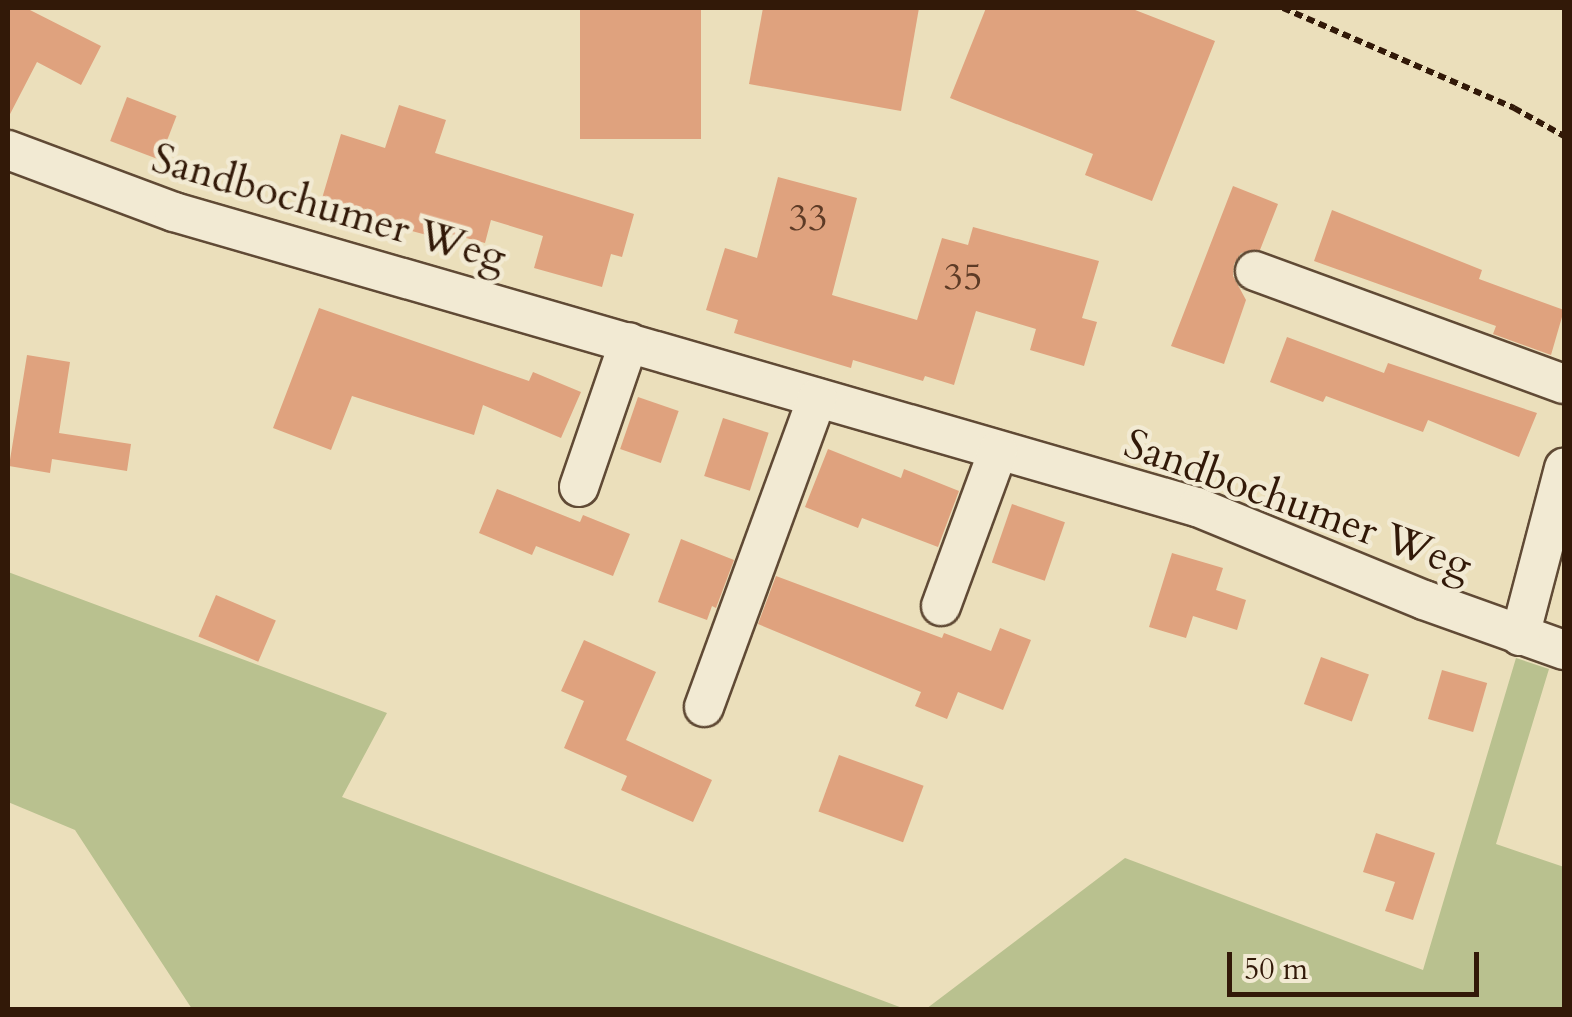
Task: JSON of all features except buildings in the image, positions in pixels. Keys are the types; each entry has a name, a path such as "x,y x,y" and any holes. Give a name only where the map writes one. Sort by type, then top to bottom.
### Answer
{"street":[{"name":"Sandbochumer Weg","path":"8,150 174,212 1197,507 1564,650"},
{"path":"1255,271 1564,384"},
{"path":"579,487 630,342"},
{"path":"704,707 817,398"},
{"path":"941,606 998,451"},
{"path":"1520,636 1564,468"}],"path":[{"path":"1283,8 1514,108 1564,136"}],"green space":[{"path":"8,572 387,713 342,797 905,1009 192,1009 75,830 8,802"},
{"path":"1516,658 1549,669 1496,844 1564,867 1564,1009 926,1009 1125,858 1423,970"}]}
